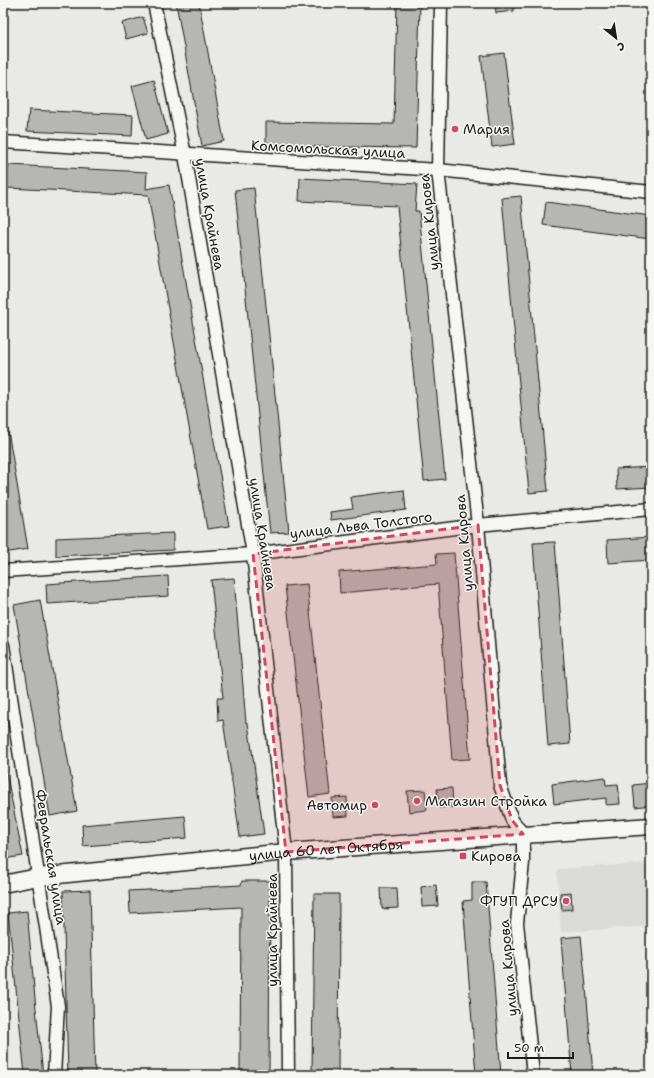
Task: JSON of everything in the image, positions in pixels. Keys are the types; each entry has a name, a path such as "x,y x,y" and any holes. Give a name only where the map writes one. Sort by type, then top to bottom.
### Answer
{"main road":[{"name":"улица 60 лет Октября","path":"3,884 38,877 286,852 651,826"}],"street":[{"name":"улица Крайнева","path":"154,3 185,155 253,554 286,852 288,1075"},
{"name":"улица Кирова","path":"441,3 438,170 478,525 500,785 512,820 523,834 523,862 517,924 533,1075"},
{"name":"Комсомольская улица","path":"3,142 185,155 438,170 651,192"},
{"name":"улица Льва Толстого","path":"3,571 253,554 478,525 651,509"},
{"name":"Февральская улица","path":"3,645 58,1006 54,1075"}],"highlighted area":[{"path":"478,525 500,785 512,820 523,834 286,852 253,554"}],"shaded area":[{"name":"ФГУП ДРСУ","path":"651,863 651,926 561,932 557,869"}],"building":[{"path":"176,3 199,3 224,141 202,146"},
{"path":"397,3 420,3 416,148 266,146 266,122 394,124"},
{"path":"495,3 514,3 514,11 496,13"},
{"path":"143,17 148,33 126,39 122,23"},
{"path":"504,53 515,144 492,147 481,56"},
{"path":"154,80 168,134 146,140 132,86"},
{"path":"29,110 133,115 132,136 27,131"},
{"path":"8,165 147,172 146,189 169,185 229,526 207,529 148,195 7,188"},
{"path":"300,178 417,184 415,211 419,211 445,479 424,481 397,206 299,201"},
{"path":"254,188 289,532 270,533 235,190"},
{"path":"521,196 548,491 529,493 502,198"},
{"path":"546,202 651,216 651,239 543,225"},
{"path":"7,425 28,549 4,553 3,426"},
{"path":"651,467 651,487 617,489 616,469"},
{"path":"404,490 406,510 331,520 330,512 353,509 351,497"},
{"path":"173,533 173,550 56,556 56,538"},
{"path":"651,537 651,560 608,563 607,540"},
{"path":"555,542 570,744 548,746 533,543"},
{"path":"454,553 470,759 452,760 438,584 340,593 339,572 437,564 436,554"},
{"path":"168,576 169,596 47,604 46,584"},
{"path":"234,578 246,723 248,723 264,834 240,837 223,720 218,721 217,698 223,698 211,580"},
{"path":"307,584 330,794 309,797 285,586"},
{"path":"40,600 77,811 50,816 14,605"},
{"path":"3,772 6,772 23,856 3,859"},
{"path":"605,777 606,785 618,784 620,804 606,805 606,798 554,804 552,784"},
{"path":"651,783 651,805 635,807 633,785"},
{"path":"452,788 453,807 439,808 437,789"},
{"name":"Магазин Стройка","path":"425,790 427,810 409,812 407,791"},
{"path":"347,797 348,816 333,817 332,798"},
{"path":"185,816 187,838 83,846 82,825"},
{"path":"242,881 270,881 269,1075 240,1075 241,907 130,913 129,891 241,885"},
{"path":"472,882 486,882 501,1075 476,1075 463,901 472,900"},
{"path":"436,885 438,906 422,907 421,887"},
{"path":"381,888 397,888 398,908 382,909"},
{"path":"90,890 95,1075 68,1075 63,891"},
{"name":"ФГУП ДРСУ","path":"571,892 572,909 562,910 560,893"},
{"path":"314,894 339,894 338,1075 312,1075"},
{"path":"27,911 43,1075 25,1075 8,913"},
{"path":"581,936 593,1075 572,1075 561,938"}],"place":[{"name":"Мария","path":"455,129"},
{"name":"Магазин Стройка","path":"417,801"},
{"name":"Автомир","path":"375,805"},
{"name":"Кирова","path":"463,856"},
{"name":"ФГУП ДРСУ","path":"566,901"}]}
